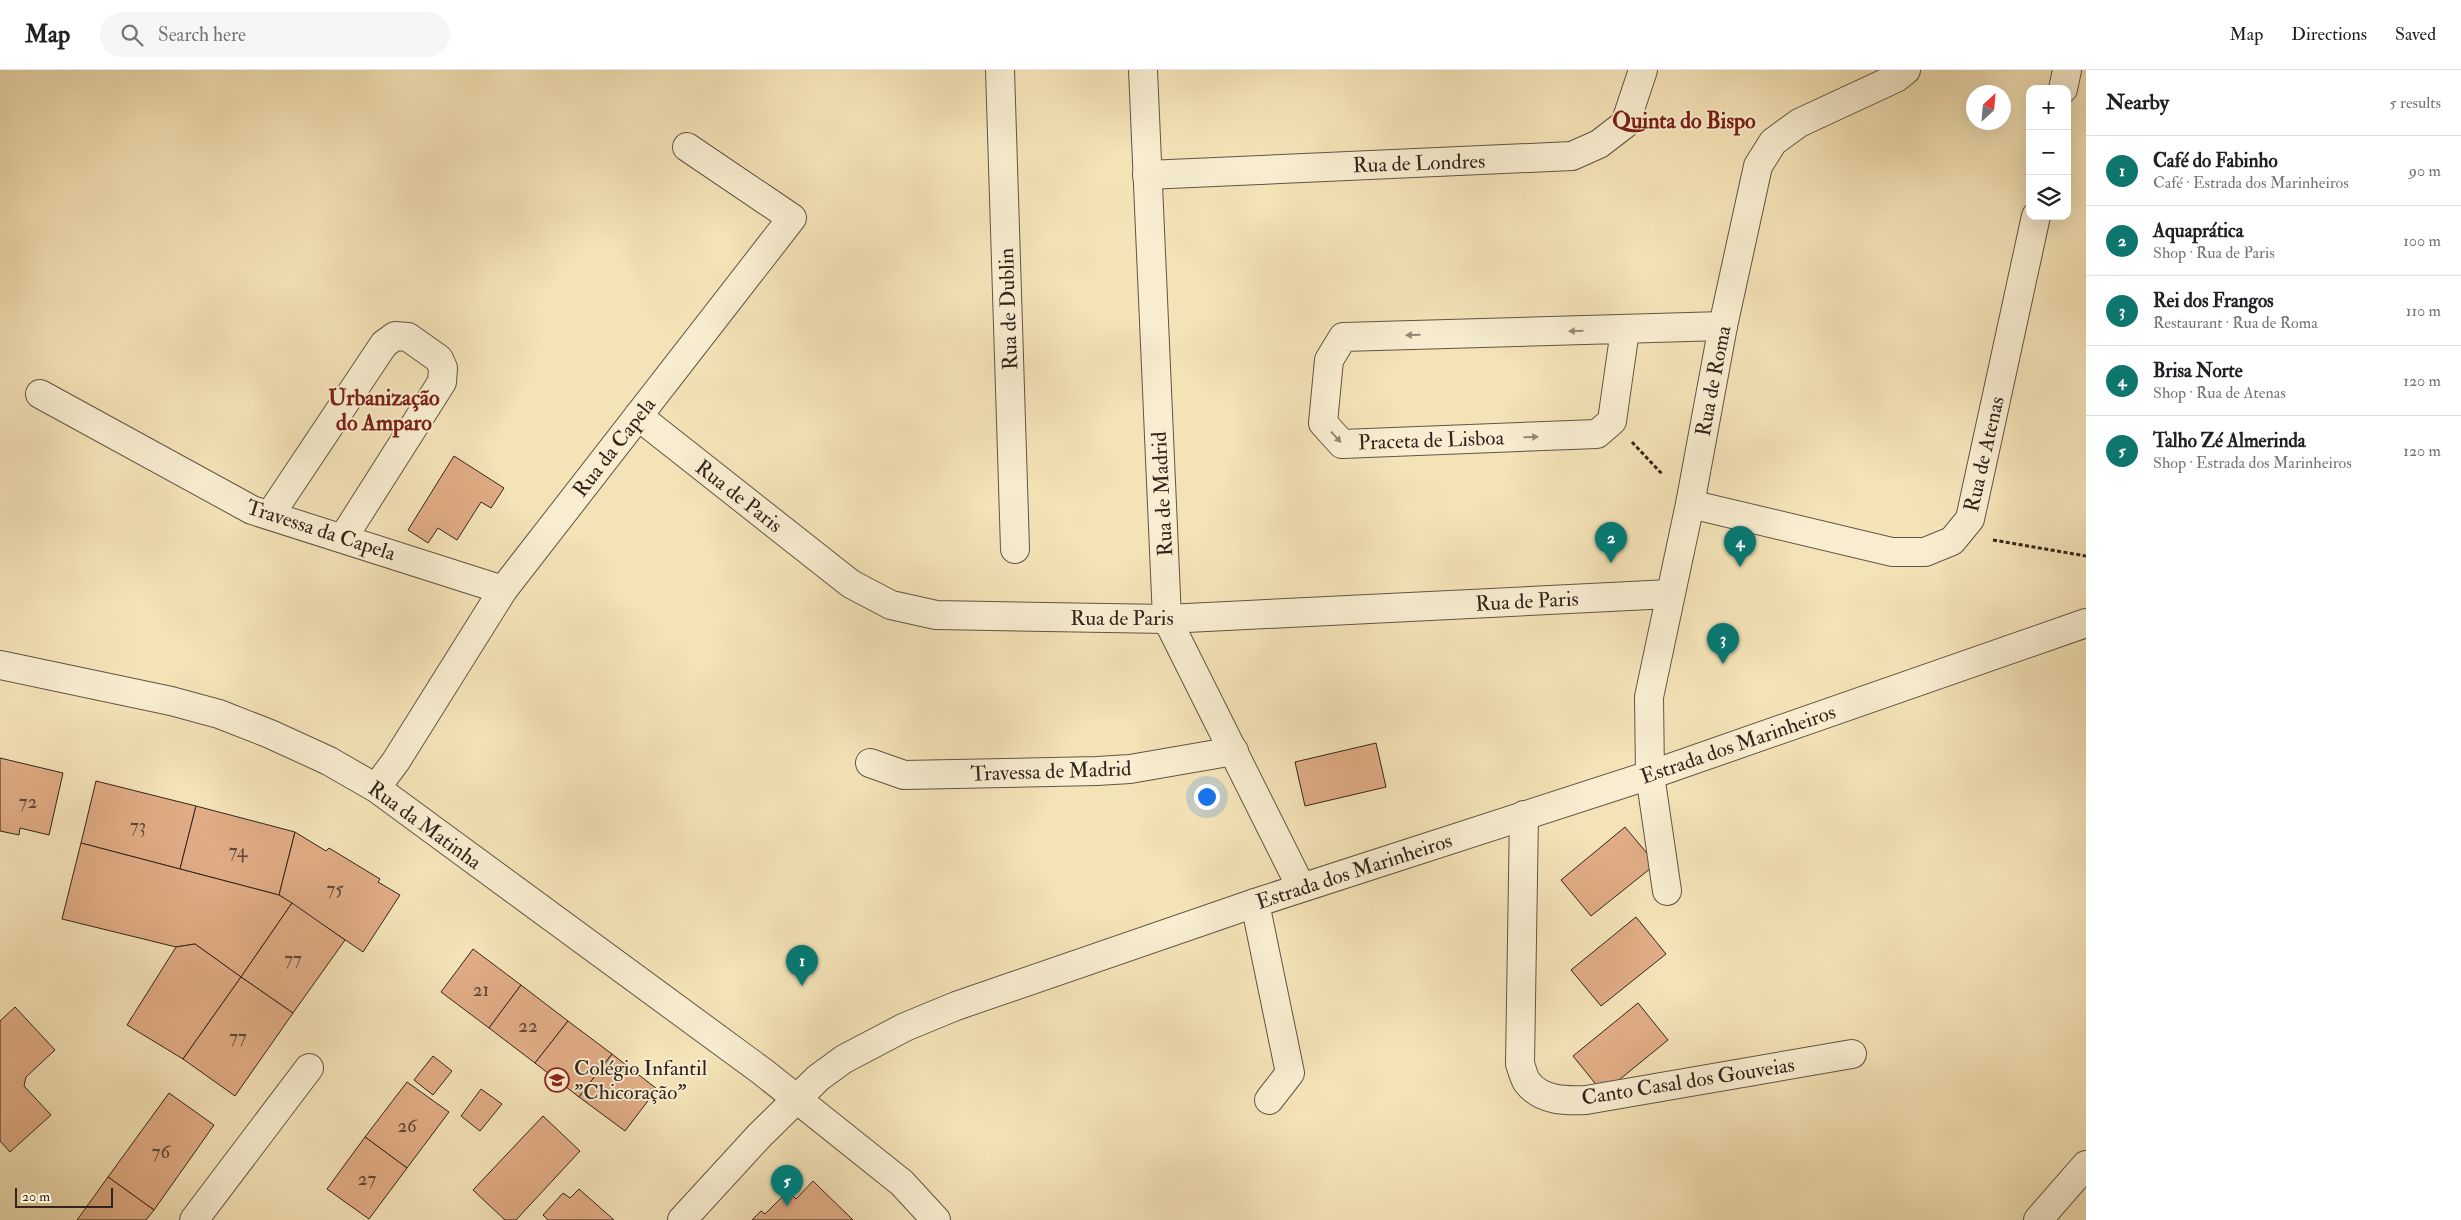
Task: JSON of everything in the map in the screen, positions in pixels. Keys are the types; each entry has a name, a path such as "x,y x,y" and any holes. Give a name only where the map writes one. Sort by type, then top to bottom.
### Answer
{"street":[{"name":"Rua de Dublin","path":"1000,70 1015,549"},
{"name":"Rua de Madrid","path":"1143,70 1167,619 1301,887"},
{"name":"Rua de Londres","path":"1147,174 1572,156 1599,144 1625,124 1643,70"},
{"name":"Rua de Roma","path":"1667,892 1650,775 1649,696 1690,504 1723,326 1758,166 1774,142 1800,123 1896,78 1906,70"},
{"path":"2064,85 2067,70"},
{"name":"Rua da Capela","path":"376,788 396,761 503,590 792,218 687,147"},
{"name":"Rua de Atenas","path":"1690,504 1892,552 1925,552 1952,541 1970,519 2035,220"},
{"name":"Praceta de Lisboa","path":"1612,421 1597,434 1342,444 1323,423 1329,360 1343,337 1723,326"},
{"path":"1612,421 1625,330"},
{"path":"270,515 384,344 395,336 408,337 439,359 443,368 442,382 343,538"},
{"name":"Travessa da Capela","path":"40,394 252,510 503,590"},
{"name":"Rua de Paris","path":"638,416 851,584 892,605 936,615 1167,619 1670,594"},
{"name":"Estrada dos Marinheiros","path":"682,1220 796,1098 844,1059 905,1027 956,1006 1301,887 1650,775 2086,623"},
{"name":"Rua da Matinha","path":"0,665 171,701 219,714 270,734 329,761 376,788 796,1098 902,1183 936,1220"},
{"name":"Travessa de Madrid","path":"870,763 904,776 1130,770 1234,751"},
{"name":"Canto Casal dos Gouveias","path":"1524,815 1520,1064 1527,1082 1540,1094 1561,1101 1586,1100 1852,1054"},
{"path":"1255,903 1290,1073 1269,1100"},
{"path":"194,1220 309,1068"},
{"path":"2038,1220 2086,1165"}],"path":[{"path":"1612,421 1690,504"},
{"path":"1957,534 2086,556"}],"building":[{"path":"454,456 504,488 491,508 481,502 457,540 438,528 428,543 408,530"},
{"path":"1376,743 1386,787 1305,806 1295,762"},
{"path":"0,758 63,773 49,835 20,828 19,835 0,831"},
{"path":"96,781 196,806 180,869 81,843"},
{"path":"196,806 295,832 279,895 180,869"},
{"path":"1625,827 1656,864 1591,916 1561,880"},
{"path":"295,832 326,851 329,848 380,879 378,882 400,895 363,952 279,895"},
{"path":"81,843 279,895 292,903 241,977 195,944 176,947 62,919"},
{"path":"292,903 345,940 293,1013 241,977"},
{"path":"1636,917 1666,954 1601,1006 1571,970"},
{"path":"195,944 241,977 183,1059 127,1025 176,947"},
{"path":"473,949 521,985 489,1028 441,992"},
{"path":"241,977 293,1013 235,1096 183,1059"},
{"path":"521,985 568,1021 535,1063 489,1028"},
{"path":"1638,1003 1668,1040 1603,1093 1573,1056"},
{"path":"15,1007 55,1050 26,1077 24,1086 51,1115 10,1152 0,1141 0,1021"},
{"path":"568,1021 612,1054 579,1097 535,1063"},
{"path":"612,1054 657,1089 625,1131 579,1097"},
{"path":"433,1056 452,1071 433,1095 414,1080"},
{"path":"407,1082 449,1112 407,1168 365,1137"},
{"path":"481,1089 502,1104 480,1131 461,1116"},
{"path":"169,1093 214,1125 154,1210 108,1177"},
{"path":"543,1116 580,1151 516,1220 505,1220 473,1190"},
{"path":"365,1137 407,1168 369,1219 327,1189"},
{"path":"108,1177 154,1210 146,1220 77,1220"},
{"path":"813,1181 853,1220 752,1220 761,1211 765,1214 788,1191 796,1199"},
{"path":"579,1189 614,1220 548,1220 543,1215 563,1193 570,1198"}],"place":[{"name":"Aquaprática","path":"1611,563"},
{"name":"Brisa Norte","path":"1740,567"},
{"name":"Rei dos Frangos","path":"1723,664"},
{"name":"Café do Fabinho","path":"802,986"},
{"name":"Colégio Infantil \"Chicoração\"","path":"557,1080"},
{"name":"Talho Zé Almerinda","path":"787,1206"}],"district":[{"name":"Quinta do Bispo","path":"1684,120"},
{"name":"Urbanização do Amparo","path":"384,410"}]}
